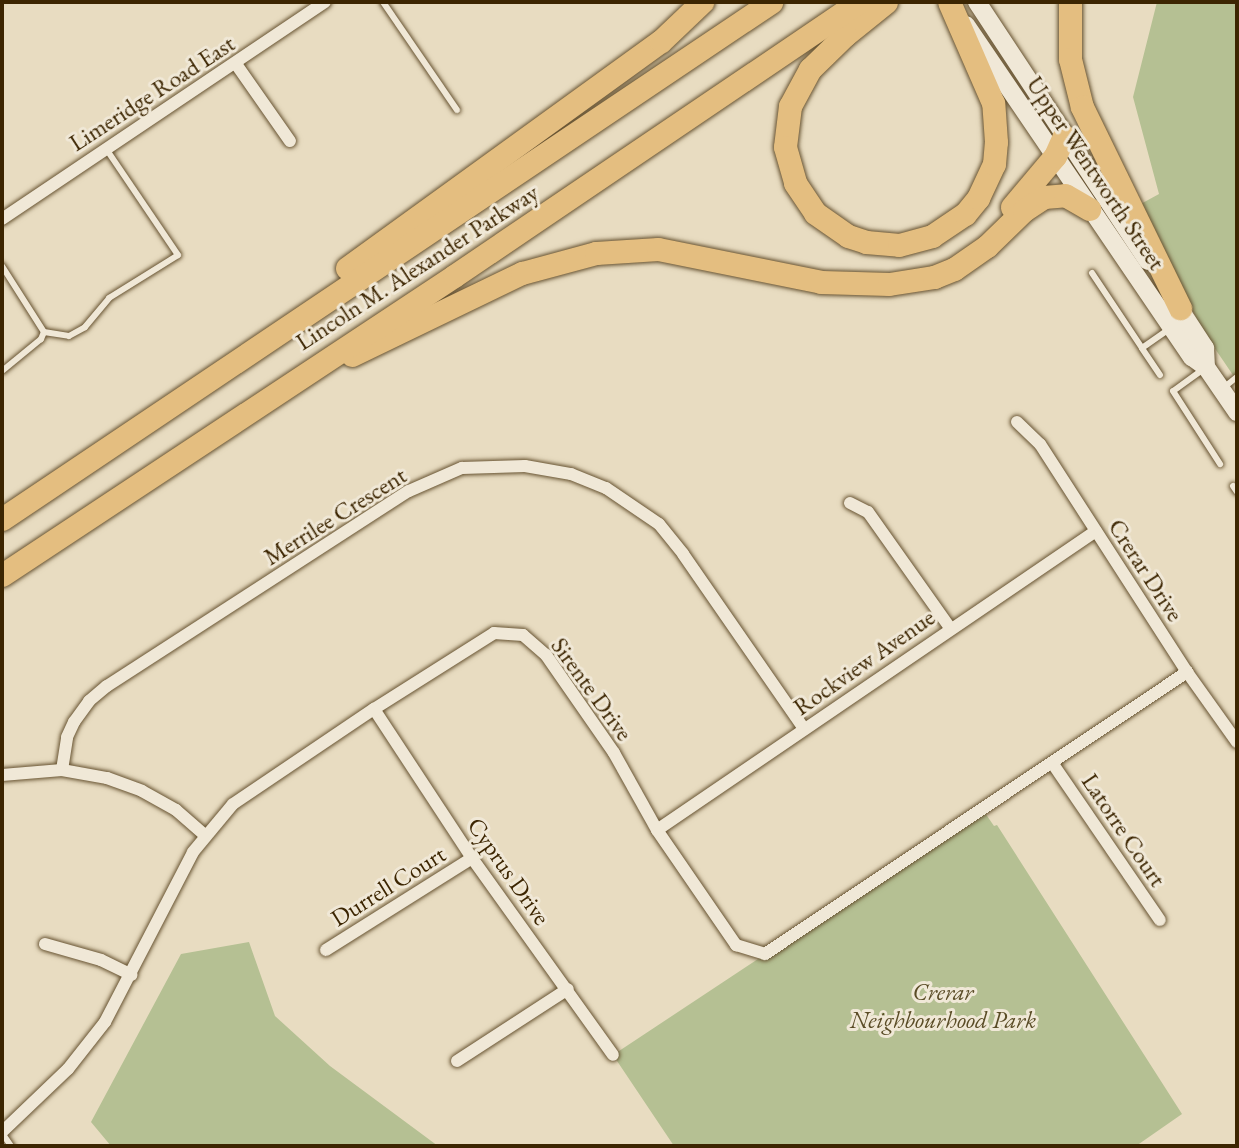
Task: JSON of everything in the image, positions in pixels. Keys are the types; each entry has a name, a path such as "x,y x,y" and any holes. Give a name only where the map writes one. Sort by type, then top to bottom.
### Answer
{"highway":[{"path":"199,385 231,352 650,49 702,2"},
{"name":"Lincoln M. Alexander Parkway","path":"2,519 771,2"},
{"name":"Lincoln M. Alexander Parkway","path":"2,575 315,365 466,268 859,2"},
{"path":"886,2 845,35 810,69 790,106 785,147 794,183 815,213 848,236 866,242 899,245 932,236 965,214 987,182 993,164 996,142 993,103 950,2"},
{"path":"1070,2 1070,60 1082,107 1176,318"},
{"path":"890,284 941,262 982,236 1060,146"},
{"path":"315,365 357,354 522,273 596,253 658,249 821,282 890,284 934,277 954,269 987,246 1044,197 1065,195 1089,209"}],"main road":[{"name":"Upper Wentworth Street","path":"950,2 1060,146 1176,318"},
{"name":"Upper Wentworth Street","path":"977,2 1060,146 1089,209 1176,318 1205,348 1206,367 1237,412"}],"street":[{"name":"Limeridge Road East","path":"2,219 325,2"},
{"path":"236,64 290,141"},
{"name":"Crerar Drive","path":"1017,422 1040,444 1187,672 1237,742"},
{"name":"Merrilee Crescent","path":"61,770 67,737 74,722 89,701 107,686 409,491 462,468 525,466 572,474 606,488 659,524 684,554 804,729"},
{"path":"850,503 868,512 950,628"},
{"name":"Rockview Avenue","path":"657,831 950,628 1096,531"},
{"name":"Sirente Drive","path":"2,1133 68,1069 105,1022 132,975 179,876 205,835 233,804 374,709 494,633 523,635 546,655 614,753 657,831 736,945 765,954 1187,672"},
{"name":"Cyprus Drive","path":"374,709 472,858 613,1055"},
{"name":"Latorre Court","path":"1053,764 1160,920"},
{"path":"2,775 61,770 107,778 142,791 176,810 205,835"},
{"name":"Durrell Court","path":"326,950 472,858"},
{"path":"45,944 101,960 132,975"},
{"path":"457,1061 568,989"}],"lane":[{"path":"383,2 457,110"},
{"path":"2,266 44,332 69,336 85,327 109,298 178,255 106,148"},
{"path":"1092,273 1160,375"},
{"path":"1142,348 1176,318"},
{"path":"2,371 41,339 44,332"},
{"path":"1206,367 1173,391 1220,464"},
{"path":"1222,389 1237,377"},
{"path":"2,1133 11,1146"}],"green space":[{"path":"1157,2 1237,2 1237,381 1205,334 1137,206 1159,194 1133,97"},
{"name":"Crerar Neighbourhood Park","path":"983,810 994,826 997,825 1182,1114 1136,1146 674,1146 613,1055"},
{"path":"249,942 275,1016 330,1066 438,1146 111,1146 91,1122 181,954"}]}
